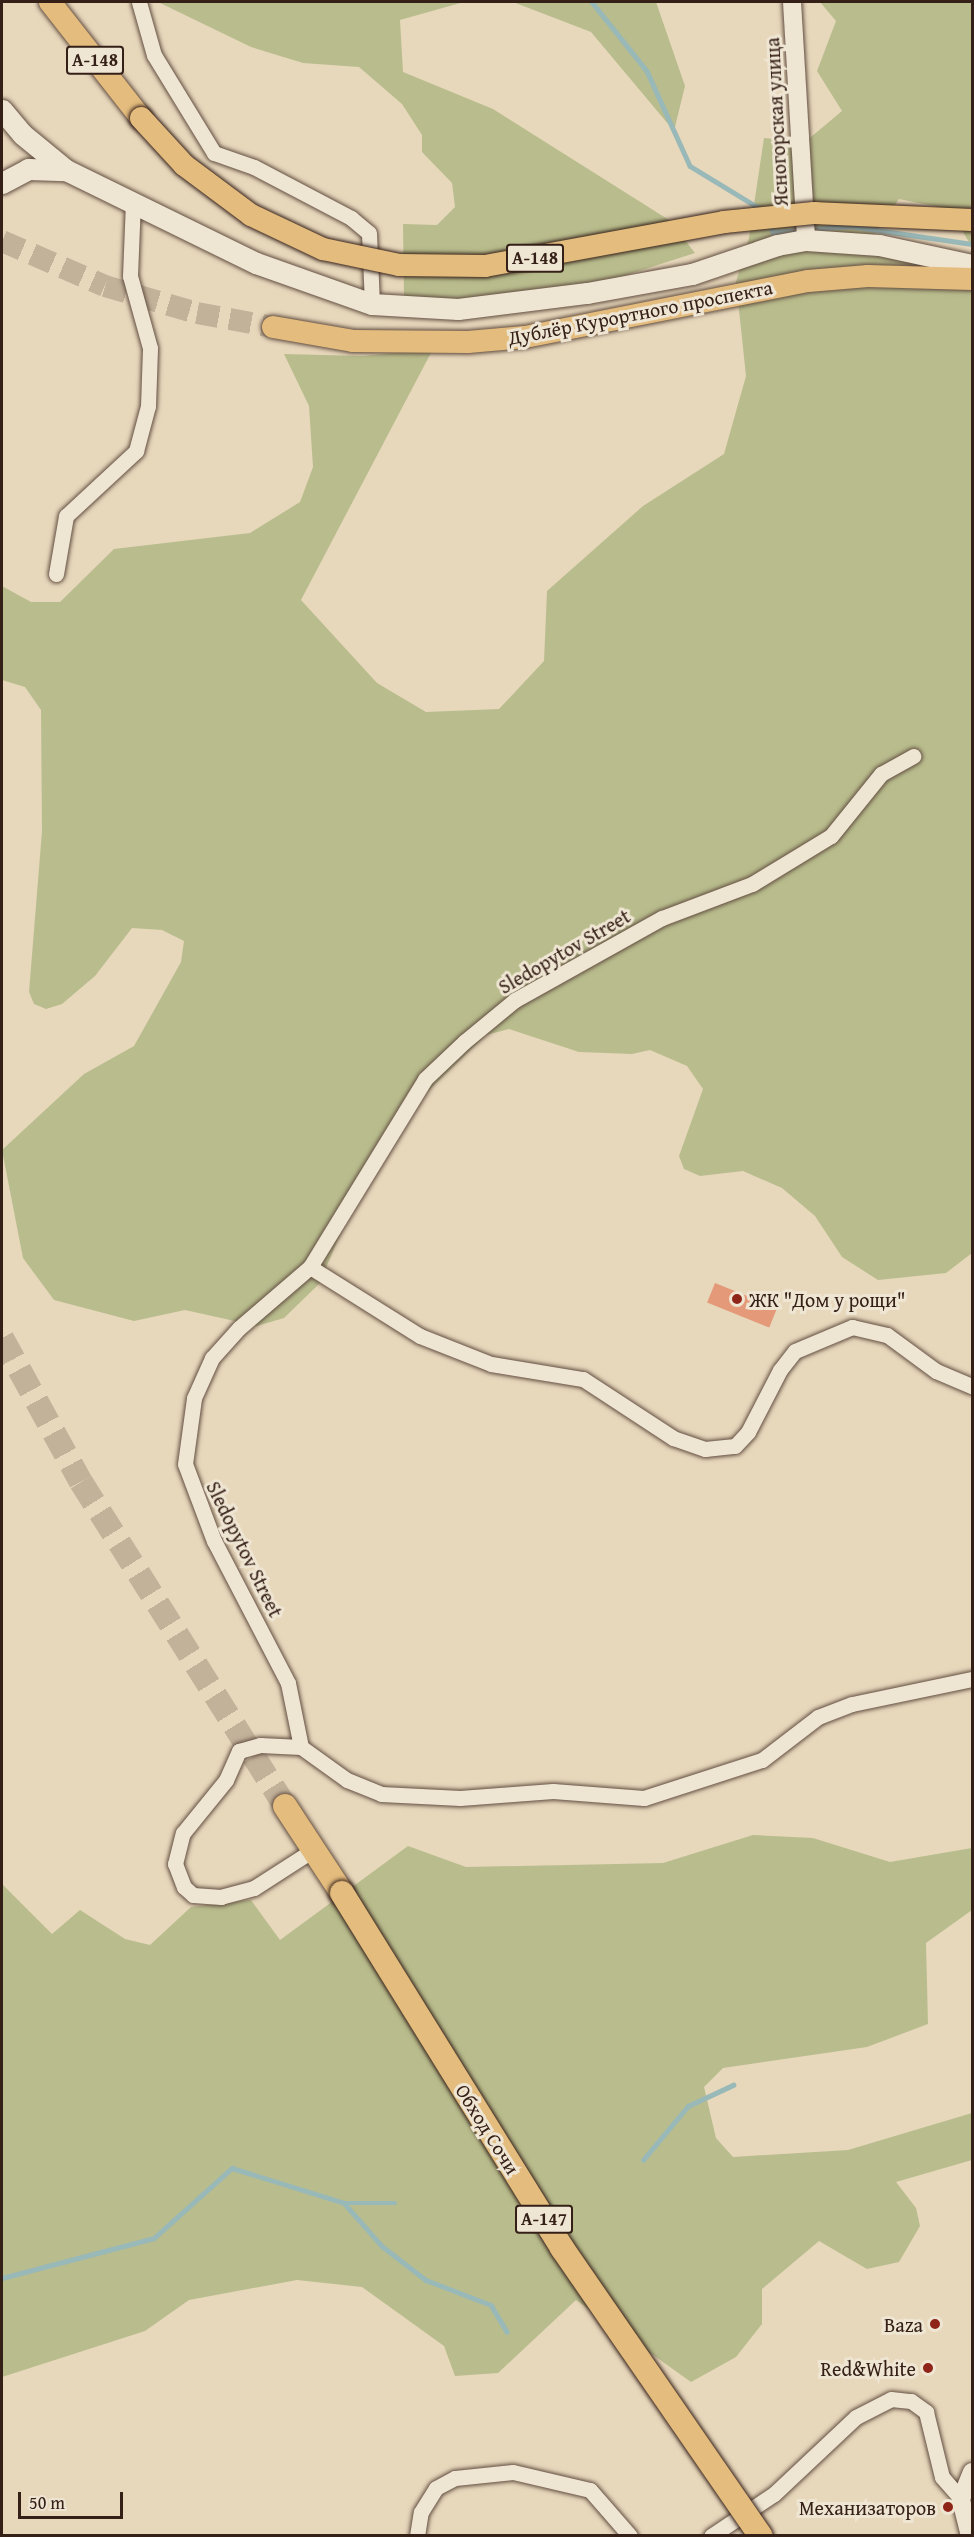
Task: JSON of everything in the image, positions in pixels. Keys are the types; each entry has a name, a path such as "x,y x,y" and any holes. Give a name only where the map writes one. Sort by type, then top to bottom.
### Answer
{"highway":[{"name":"Обход Сочи","path":"285,1806 342,1893 562,2248 761,2535"}],"main road":[{"name":"А-148","path":"50,2 141,118 184,165 251,215 323,249 399,265 485,266 724,222 814,213 972,220"},
{"path":"2,110 22,134 66,170 256,263 372,304 458,309 587,293 692,274 777,245 806,240 869,244 972,265"},
{"path":"2,183 28,170 66,170"},
{"name":"Дублёр Курортного проспекта","path":"273,327 353,341 468,342 525,337 727,295 868,276 972,279"}],"street":[{"path":"139,2 154,55 214,153 254,167 351,218 369,233 372,304"},
{"name":"Ясногорская улица","path":"792,2 806,240"},
{"path":"56,574 66,516 136,452 150,395 150,348 132,294 133,201"},
{"name":"Sledopytov Street","path":"301,1747 288,1683 214,1541 185,1464 194,1398 212,1358 239,1328 310,1267 425,1079 464,1042 525,995 662,918 752,884 831,836 881,774 913,756"},
{"path":"310,1267 420,1336 491,1364 583,1379 673,1438 705,1449 735,1446 748,1432 780,1370 795,1352 852,1327 887,1335 936,1371 972,1386"},
{"path":"313,1850 254,1888 221,1898 193,1895 184,1887 175,1864 183,1833 226,1780 239,1751 273,1743 301,1747 347,1780 381,1794 460,1798 553,1791 644,1798 762,1760 798,1729 852,1704 972,1679"},
{"path":"711,2535 774,2494 856,2417 891,2399 911,2401 926,2412 942,2477 961,2499 970,2535"},
{"path":"417,2535 421,2512 436,2488 455,2478 513,2472 590,2490 630,2535"},
{"path":"961,2499 972,2472"}],"green space":[{"path":"158,2 464,2 400,20 403,72 493,109 669,220 695,253 542,302 404,298 403,224 437,225 455,207 452,183 422,152 422,135 402,104 359,67 303,63 251,47"},
{"path":"513,2 656,2 685,86 674,131 591,32"},
{"path":"820,2 972,2 972,247 949,209 899,199 875,234 880,247 972,266 972,1253 946,1273 878,1280 842,1257 815,1216 782,1188 743,1171 700,1176 684,1169 679,1156 703,1089 687,1066 650,1050 632,1054 579,1052 509,1029 486,1035 422,1097 353,1205 319,1284 284,1318 257,1326 185,1310 134,1321 54,1300 23,1258 2,1150 84,1074 134,1046 181,962 184,941 162,930 132,928 95,976 62,1004 46,1009 34,1004 29,992 42,831 41,710 25,687 2,680 2,586 31,602 60,602 114,549 250,533 300,502 313,467 309,406 284,354 363,356 433,349 301,600 377,683 426,712 499,709 544,661 547,591 643,506 724,454 746,376 736,282 749,238 764,138 805,142 842,111 817,71 836,21"},
{"path":"753,1835 813,1838 890,1862 972,1848 972,1910 926,1943 928,2024 867,2047 723,2068 704,2087 716,2138 733,2157 848,2150 972,2113 972,2160 896,2182 916,2208 920,2226 899,2262 867,2269 819,2241 762,2289 762,2324 736,2357 691,2382 576,2300 498,2373 455,2376 444,2346 362,2287 297,2280 189,2300 145,2331 2,2377 2,1884 52,1934 80,1910 125,1939 150,1945 191,1907 251,1900 280,1940 408,1846 466,1867 663,1863"}],"building":[{"path":"715,1283 777,1308 769,1328 707,1302"}],"waterway":[{"path":"592,2 647,71 690,166 764,211"},
{"path":"770,225 773,232 801,230"},
{"path":"810,229 849,226 972,244"},
{"path":"643,2160 688,2106 733,2085"},
{"path":"2,2278 154,2238 232,2168 345,2203 395,2203"},
{"path":"345,2204 382,2246 426,2280 491,2305 507,2332"}],"tunnel":[{"path":"2,241 105,286 197,313 273,327"},
{"path":"2,1338 81,1482 285,1806"}],"place":[{"name":"ЖК \"Дом у рощи\"","path":"737,1299"},
{"name":"Baza","path":"935,2324"},
{"name":"Red&White","path":"928,2368"},
{"name":"Механизаторов","path":"948,2507"}]}
